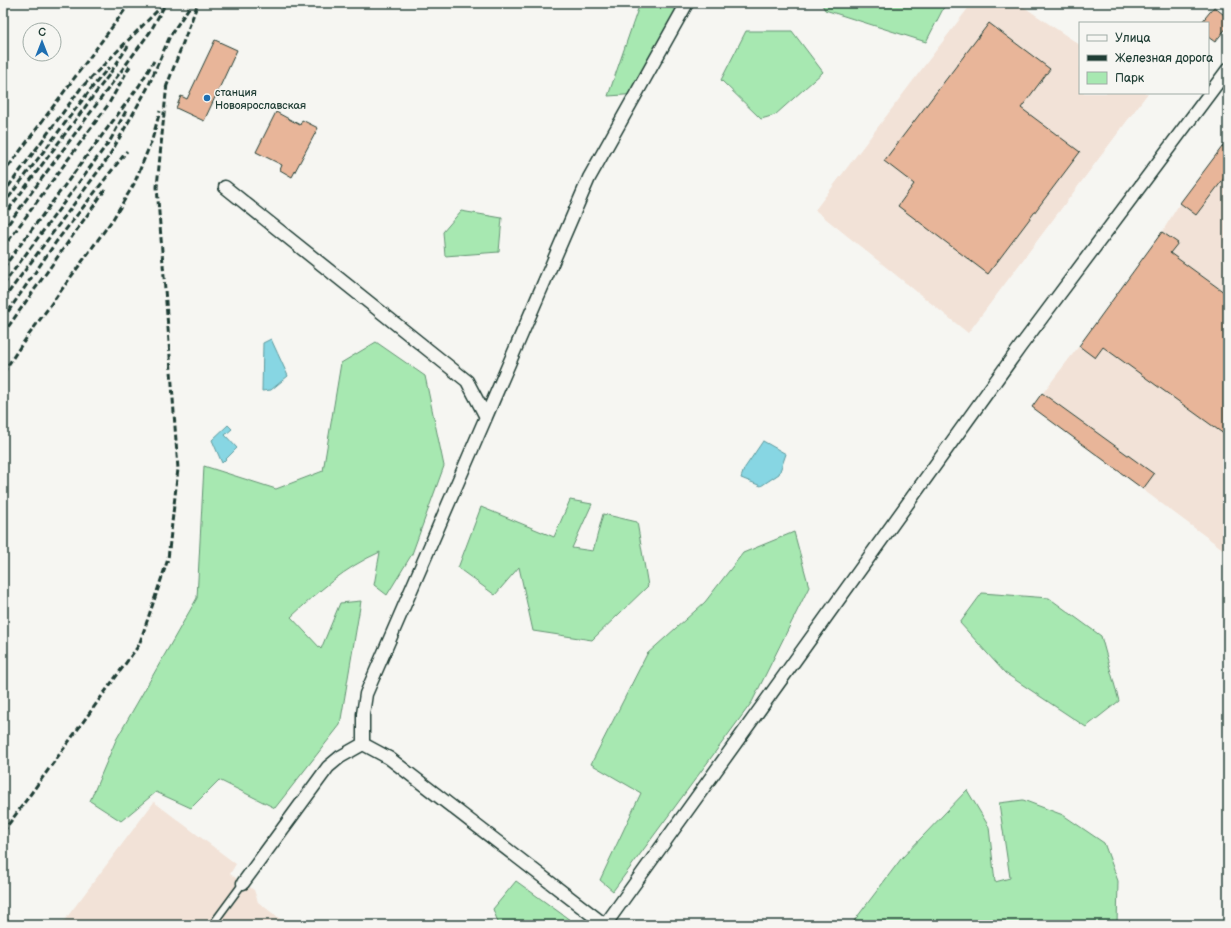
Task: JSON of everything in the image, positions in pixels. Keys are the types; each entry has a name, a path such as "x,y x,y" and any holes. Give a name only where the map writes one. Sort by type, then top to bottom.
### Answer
{"street":[{"path":"363,744 363,714 366,694 589,178 687,3"},
{"path":"363,744 389,758 605,925 1020,347 1228,69"},
{"path":"225,187 467,381 486,417"},
{"path":"243,883 328,767 340,757 363,744"}],"lane":[{"path":"212,925 243,883"}],"shaded area":[{"path":"972,3 1018,3 1079,44 1079,94 1147,94 968,333 815,210"},
{"path":"1228,139 1228,553 1032,407 1079,346 1162,232 1180,203"},
{"path":"154,802 236,864 230,874 254,890 258,902 288,925 61,925"}],"green space":[{"path":"640,3 685,3 640,94 608,96"},
{"path":"821,3 941,3 944,7 926,42 825,10"},
{"path":"746,31 792,31 823,72 775,115 761,119 721,80"},
{"path":"461,211 502,218 499,252 445,256 443,232"},
{"path":"376,342 425,376 444,466 412,554 387,595 374,585 380,552 355,565 332,581 291,617 321,649 340,603 361,601 340,725 275,808 219,780 191,808 156,792 121,821 90,801 116,740 197,598 204,466 276,489 323,471 341,363"},
{"path":"570,500 592,504 572,548 593,551 603,514 637,522 648,586 592,640 533,631 519,567 495,595 458,568 481,507 554,537"},
{"path":"794,532 809,587 752,702 613,891 600,880 641,793 591,764 647,654 705,602 743,553"},
{"path":"982,593 1049,598 1101,636 1119,701 1086,727 1005,673 960,623"},
{"path":"967,790 989,827 995,882 1010,878 999,803 1023,800 1063,815 1104,843 1118,881 1117,925 851,925 901,859"},
{"path":"516,881 570,920 568,925 499,925 493,909"}],"water":[{"path":"271,339 288,376 271,390 262,391 263,343"},
{"path":"228,425 232,429 225,435 237,448 222,463 212,440"},
{"path":"763,441 786,454 779,474 761,486 741,478 744,469"}],"building":[{"path":"1214,7 1228,18 1228,26 1215,42 1209,38 1209,22 1202,22"},
{"path":"989,23 1050,69 1021,108 1080,152 988,274 898,206 914,184 884,161"},
{"path":"215,40 237,50 204,121 176,108 181,96 187,99"},
{"path":"276,112 300,125 302,120 318,128 292,177 280,170 282,165 256,152"},
{"path":"1228,139 1228,173 1196,215 1180,203"},
{"path":"1162,232 1178,243 1170,253 1228,295 1228,437 1103,347 1095,358 1079,346"},
{"path":"1042,393 1154,474 1143,489 1032,407"}],"railway":[{"path":"3,174 130,3"},
{"path":"3,231 150,32 166,3"},
{"path":"3,300 108,158 147,89 170,36 192,3"},
{"path":"166,88 198,3"},
{"path":"3,194 81,88 160,8"},
{"path":"3,217 109,75 128,46"},
{"path":"3,268 139,86 154,61"},
{"path":"3,248 108,105 130,66"},
{"path":"3,205 109,67"},
{"path":"3,832 139,645 168,559 178,469 157,187 167,83"},
{"path":"3,285 111,139 127,109"},
{"path":"3,373 20,347 113,219 134,184 152,140 160,111"},
{"path":"3,319 56,242 127,151"},
{"path":"3,334 105,190"}],"place":[{"name":"станция Новоярославская","path":"207,98"}]}
